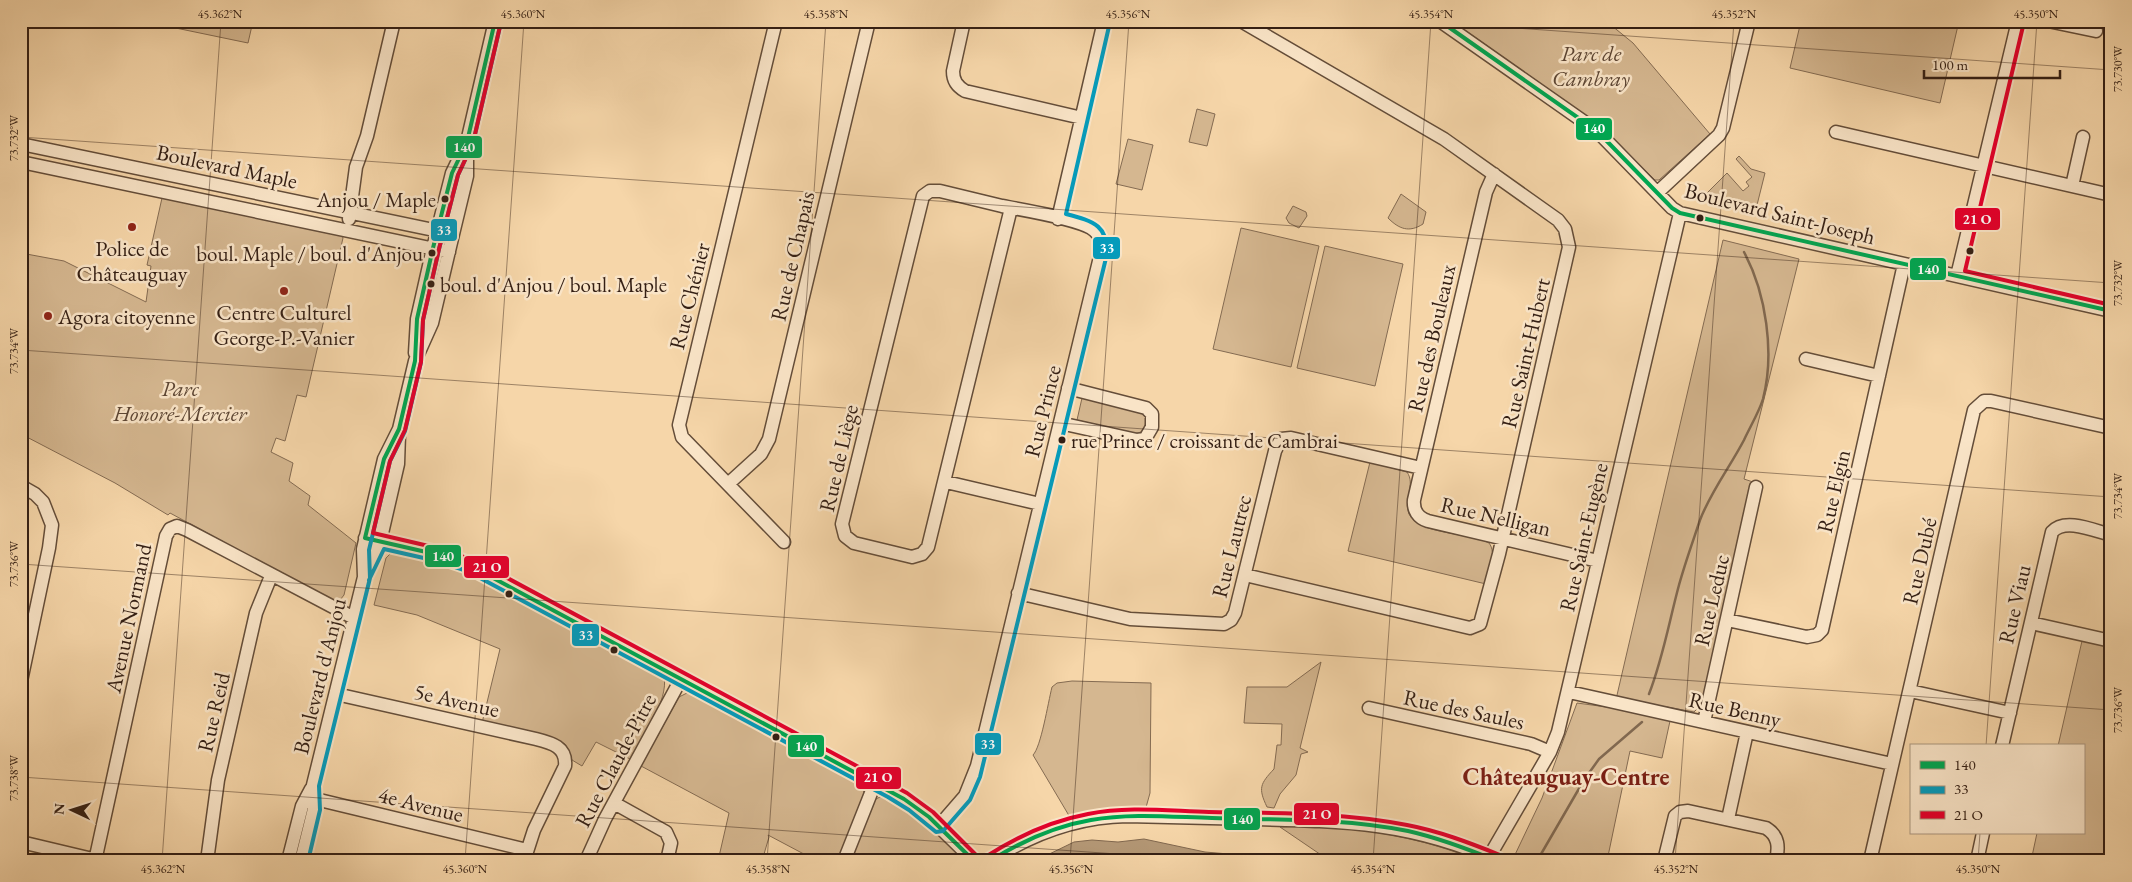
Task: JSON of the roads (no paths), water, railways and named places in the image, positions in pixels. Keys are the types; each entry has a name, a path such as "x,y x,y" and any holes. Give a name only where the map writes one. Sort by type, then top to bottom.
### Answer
{"street":[{"path":"349,229 349,212 356,167 367,136 394,21"},
{"name":"Boulevard d'Anjou","path":"288,861 302,806 311,793 364,577 377,553 380,542 398,464 399,429 415,361 417,319 452,173 467,142 495,21"},
{"name":"Rue Chénier","path":"776,21 679,425 682,437 784,542"},
{"name":"Rue de Chapais","path":"728,484 760,454 769,439 869,21"},
{"path":"964,21 953,72 953,80 958,86 965,91 1082,118"},
{"path":"1058,219 1104,21"},
{"name":"Rue Saint-Hubert","path":"1241,21 1444,139 1558,220 1565,229 1569,247 1484,619 1480,624 1474,628 1245,574"},
{"name":"Boulevard Saint-Joseph","path":"1440,21 1597,131 1680,212 2111,311"},
{"path":"1658,192 1719,135 1724,128 1749,21"},
{"path":"1958,276 2018,21"},
{"path":"2048,21 2096,31"},
{"path":"1836,132 2111,195"},
{"path":"2072,186 2083,137"},
{"name":"Boulevard d'Anjou","path":"415,361 432,323 449,252 467,176 467,142"},
{"name":"Boulevard Maple","path":"21,144 453,234"},
{"path":"89,176 93,159"},
{"name":"Boulevard Maple","path":"21,162 349,229 449,252"},
{"path":"122,183 126,166"},
{"name":"Rue des Bouleaux","path":"1416,513 1414,500 1421,468 1486,190 1494,174"},
{"path":"200,199 203,182"},
{"name":"Rue de Liège","path":"1011,208 931,543 922,554 907,556 854,543 845,536 843,520 921,201 926,193 934,190 1011,208 1058,219"},
{"path":"250,209 253,192"},
{"path":"296,218 300,202"},
{"name":"Rue Saint-Eugène","path":"1493,859 1550,752 1558,732 1569,692 1680,212"},
{"name":"Rue Prince","path":"939,826 965,796 974,776 1102,244 1097,233 1091,228 1058,219"},
{"name":"Rue Elgin","path":"1727,620 1810,638 1822,630 1904,264"},
{"path":"1806,359 1879,376"},
{"path":"1060,423 1137,440 1146,439 1152,427 1152,414 1146,408 1068,388"},
{"name":"Rue Dubé","path":"1870,861 1972,415 1976,406 1984,401 1991,401 2111,428"},
{"name":"Boulevard d'Anjou","path":"364,577 363,549 365,538 384,459 399,429"},
{"name":"Rue Lautrec","path":"1018,593 1130,620 1220,624 1231,620 1235,613 1275,451 1281,439 1291,438 1421,468"},
{"path":"946,482 1040,504"},
{"path":"21,486 35,494 43,502 52,525 48,557 21,681"},
{"name":"Rue Leduc","path":"1704,722 1756,487"},
{"name":"Rue Nelligan","path":"1416,513 1423,519 1598,561"},
{"name":"Rue Viau","path":"2002,744 2050,539 2054,530 2067,525 2111,535"},
{"name":"Avenue Normand","path":"97,860 168,531 173,527 182,528 354,618"},
{"path":"365,538 463,562 914,805 939,826 974,861"},
{"name":"Rue Reid","path":"207,861 218,780 256,613 271,576"},
{"path":"2031,623 2111,641"},
{"name":"Rue Claude-Pitre","path":"586,861 614,802 681,679"},
{"path":"1910,690 2010,713"},
{"name":"Rue Benny","path":"1569,692 1892,764"},
{"name":"5e Avenue","path":"336,694 557,745 564,754 566,762 564,771 525,856"},
{"name":"Rue des Saules","path":"1369,708 1531,744 1550,752"},
{"path":"1728,819 1747,732"},
{"path":"844,861 875,783"},
{"name":"Boulevard d'Anjou","path":"301,861 314,808 311,793"},
{"name":"4e Avenue","path":"311,793 525,856"},
{"path":"614,802 666,832 671,843 667,861"},
{"path":"1664,861 1672,823 1678,814 1688,811 1762,826 1770,831 1778,842 1776,861"},
{"path":"990,861 1026,840 1063,826 1104,817 1127,816 1361,822 1436,838 1493,859"},
{"path":"1977,861 1983,834"},
{"path":"21,842 97,860"}],"waterway":[{"path":"1649,694 1662,653 1681,577 1700,520 1757,414 1767,381 1768,343 1763,304 1752,268 1744,252"},
{"path":"1537,861 1584,780 1599,759 1642,722"}],"place":[{"name":"Anjou / Maple","path":"445,199"},
{"name":"Police de Châteauguay","path":"132,227"},
{"name":"boul. Maple / boul. d'Anjou","path":"432,253"},
{"name":"boul. d'Anjou / boul. Maple","path":"431,284"},
{"name":"Centre Culturel George-P.-Vanier","path":"284,291"},
{"name":"Agora citoyenne","path":"48,316"},
{"name":"rue Prince / croissant de Cambrai","path":"1062,440"}],"district":[{"name":"Châteauguay-Centre","path":"1566,777"}],"park label":[{"name":"Parc de Cambray","path":"1591,66"},
{"name":"Parc Honoré-Mercier","path":"180,400"}]}
